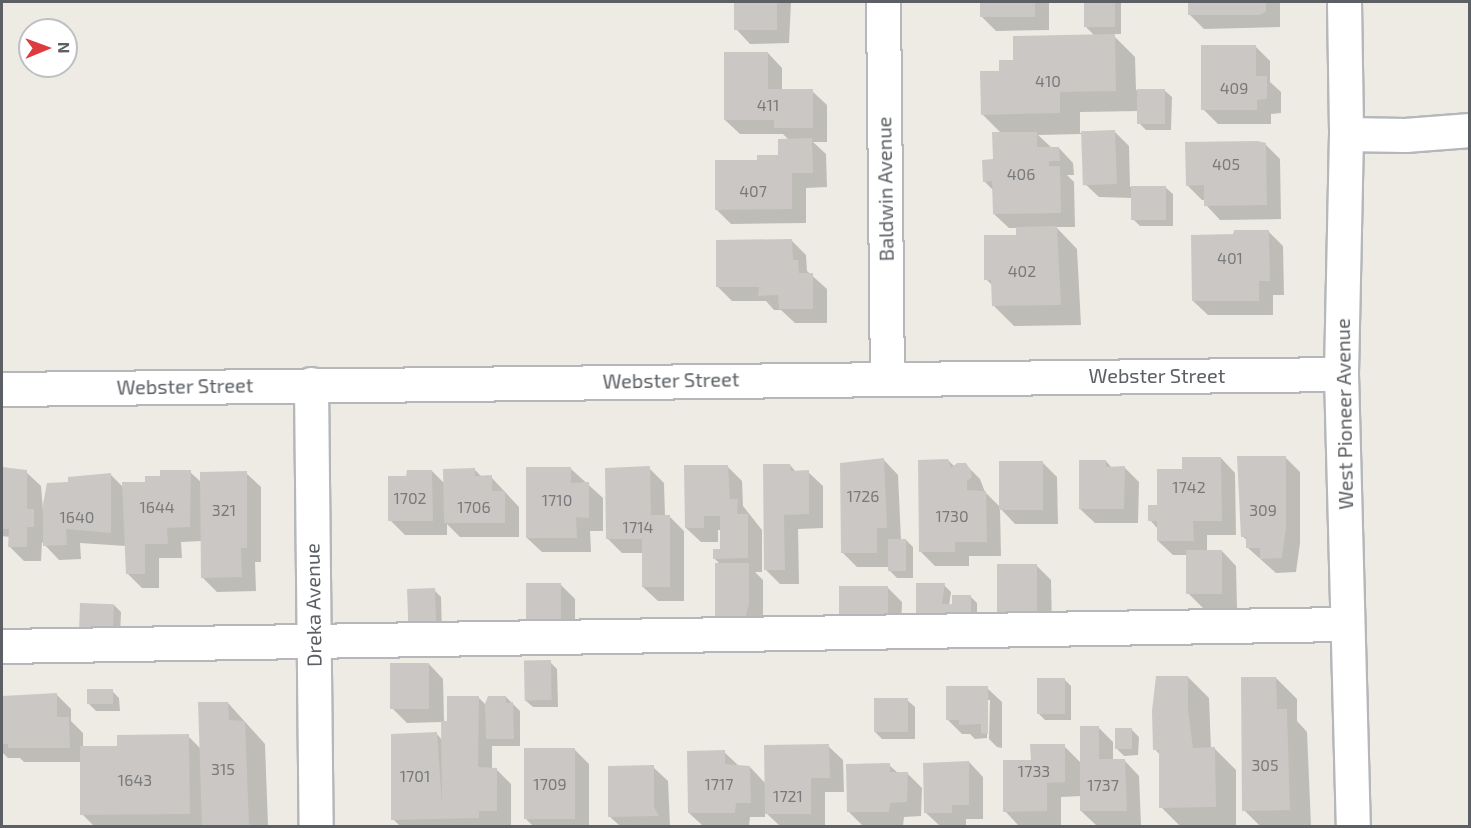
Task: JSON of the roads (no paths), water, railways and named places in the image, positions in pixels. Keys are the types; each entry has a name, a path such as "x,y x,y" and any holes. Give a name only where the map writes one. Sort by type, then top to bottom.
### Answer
{"street":[{"name":"Baldwin Avenue","path":"883,2 887,377"},
{"name":"West Pioneer Avenue","path":"1344,2 1346,134 1341,374 1353,826"},
{"path":"1346,134 1405,135 1470,130"},
{"name":"Webster Street","path":"2,388 1341,374"},
{"name":"Dreka Avenue","path":"311,384 316,826"},
{"path":"2,646 313,639 1347,624"}]}
